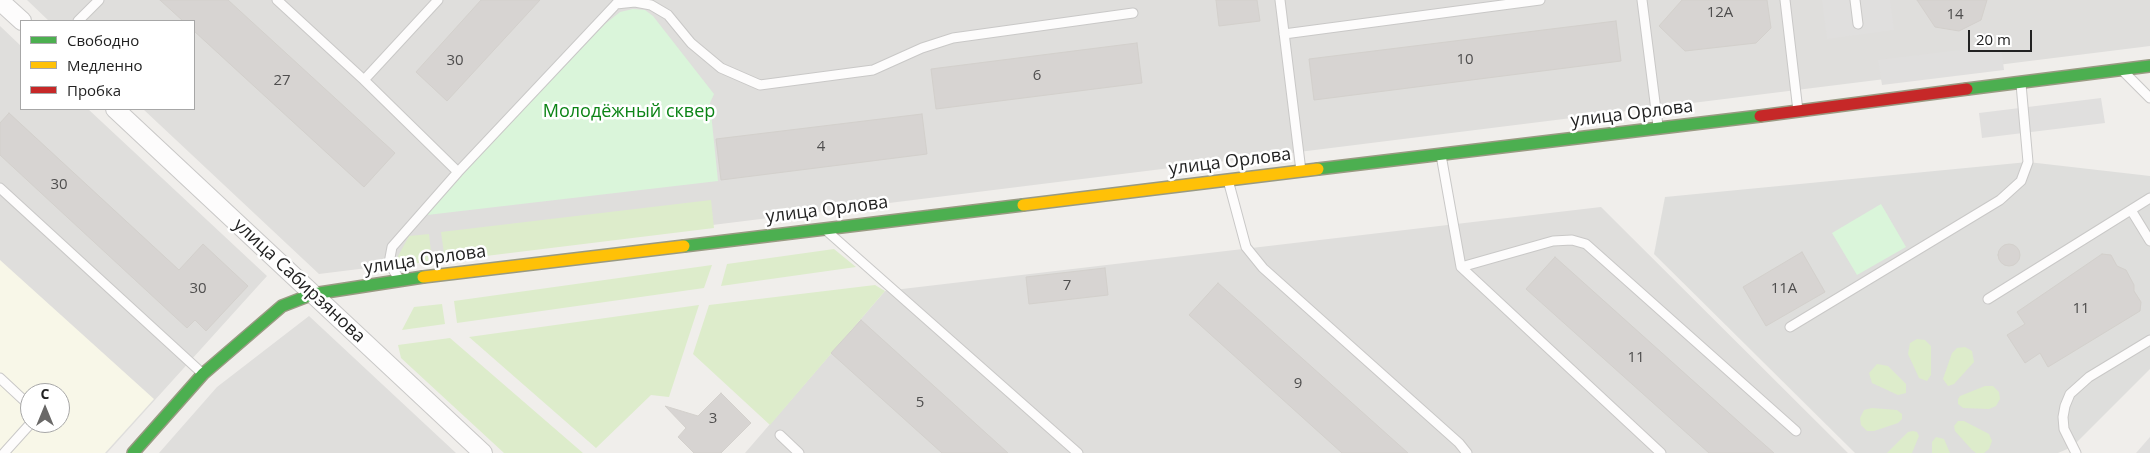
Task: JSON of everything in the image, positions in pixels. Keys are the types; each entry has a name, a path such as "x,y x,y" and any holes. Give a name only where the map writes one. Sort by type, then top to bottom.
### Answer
{"street":[{"path":"0,1 21,20"},
{"name":"улица Орлова","path":"133,453 203,374 252,330 282,306 313,294 399,280 1798,112 2150,66"},
{"name":"улица Сабирзянова","path":"116,110 483,453"}],"lane":[{"path":"79,20 98,0"},
{"path":"277,0 364,80 458,172"},
{"path":"364,80 438,0"},
{"path":"1280,0 1301,171"},
{"path":"1284,34 1540,0"},
{"path":"1642,0 1658,128"},
{"path":"1785,0 1798,112"},
{"path":"1854,0 1858,24"},
{"path":"399,280 389,263 392,247 458,172 618,2 635,2 651,5 668,15 692,43 721,68 760,85 873,70 922,48 953,38 1133,13"},
{"path":"2121,70 2150,98"},
{"path":"1790,328 2000,200 2021,182 2028,162 2021,83"},
{"path":"1441,154 1461,267 1661,453"},
{"path":"1228,180 1246,247 1263,268 1459,443 1467,453"},
{"path":"0,188 203,374"},
{"path":"1988,299 2150,198"},
{"path":"2131,210 2150,241"},
{"path":"824,229 1078,453"},
{"path":"1461,267 1553,241 1572,240 1586,244 1796,431"},
{"path":"2076,453 2064,429 2063,417 2070,394 2089,377 2150,340"},
{"path":"0,378 20,397"},
{"path":"4,453 22,433"},
{"path":"780,435 799,453"}],"shaded area":[{"path":"27,0 2150,0 2150,46 319,274 144,110 195,110 195,20 48,20"},
{"path":"1822,0 1890,0 1894,30 1827,39"},
{"path":"0,26 20,45 20,110 89,110 267,276 107,453 0,453"},
{"path":"2001,45 2004,70 1882,85 1878,60"},
{"path":"2101,98 2105,123 1982,138 1979,113"},
{"path":"2028,162 2150,176 2150,369 2072,447 2058,453 1855,453 1654,254 1665,197"},
{"path":"1601,207 1848,453 745,453 885,291"},
{"path":"0,260 154,399 105,453 0,453"},
{"path":"309,316 456,453 159,453 217,387"},
{"path":"2150,437 2150,453 2136,453"}],"green space":[{"name":"Молодёжный сквер","path":"633,9 645,10 653,16 714,94 710,103 718,181 427,215 483,152 605,24 620,12"},
{"path":"711,200 714,228 445,261 441,232"},
{"path":"1881,204 1906,247 1857,275 1832,233"},
{"path":"429,234 432,261 398,266 397,258 409,236"},
{"path":"834,249 856,267 721,286 727,264"},
{"path":"712,265 704,288 457,323 454,301"},
{"path":"875,285 885,291 770,425 693,354 709,305"},
{"path":"442,304 445,324 402,330 414,307"},
{"path":"699,305 669,397 651,395 596,448 469,337"},
{"path":"450,338 583,453 504,453 401,358 398,345"},
{"path":"1917,339 1925,340 1931,346 1931,375 1927,381 1919,378 1908,354 1910,343"},
{"path":"1965,347 1972,351 1974,362 1954,384 1948,386 1943,379 1952,353 1957,348"},
{"path":"1877,364 1888,366 1906,384 1906,393 1898,395 1872,383 1869,373"},
{"path":"1985,386 1993,386 1999,392 2000,399 1996,406 1989,409 1963,408 1958,404 1960,396"},
{"path":"1872,408 1897,410 1902,414 1902,419 1898,423 1874,431 1867,431 1861,425 1860,418 1864,410"},
{"path":"1958,421 1964,421 1989,434 1992,441 1989,449 1984,453 1976,453 1972,450 1955,431 1954,426"},
{"path":"1908,432 1917,432 1919,436 1912,453 1887,453"},
{"path":"1936,437 1944,439 1950,453 1932,453 1932,442"}],"building":[{"path":"160,0 228,0 395,153 364,187 195,32 195,20 182,20"},
{"path":"481,0 540,0 447,101 416,72"},
{"path":"1216,0 1257,0 1260,21 1219,26"},
{"path":"1682,0 1767,0 1771,28 1756,43 1685,51 1659,26"},
{"path":"1917,0 1987,0 1981,20 1959,31 1935,27"},
{"path":"1616,21 1621,61 1314,100 1309,59"},
{"path":"1137,43 1142,83 936,109 931,69"},
{"path":"9,113 179,270 203,244 248,286 206,331 195,320 187,328 0,155 0,123"},
{"path":"922,114 927,154 721,180 716,139"},
{"path":"2009,244 2017,247 2020,255 2017,263 2009,266 2001,263 1998,255 2001,247"},
{"path":"1802,252 1825,292 1766,326 1743,287"},
{"path":"2102,254 2111,255 2117,266 2126,270 2134,285 2134,291 2141,302 2140,311 2048,367 2040,353 2025,363 2007,335 2025,324 2017,312"},
{"path":"1555,257 1774,453 1709,453 1526,289"},
{"path":"1105,268 1108,295 1029,304 1026,277"},
{"path":"1218,283 1408,453 1342,453 1189,315"},
{"path":"861,320 1008,453 942,453 831,353"},
{"path":"721,393 751,423 721,453 694,453 678,437 686,428 665,406 698,416"}],"traffic: fast":[{"path":"1967,89 2150,66"},
{"path":"1318,169 1760,116"},
{"path":"684,246 1023,205"},
{"path":"133,453 203,374 282,306 313,294 423,277"}],"traffic: slow":[{"path":"1023,205 1318,169"},
{"path":"423,277 684,246"}],"traffic: jam":[{"path":"1760,116 1967,89"}]}
